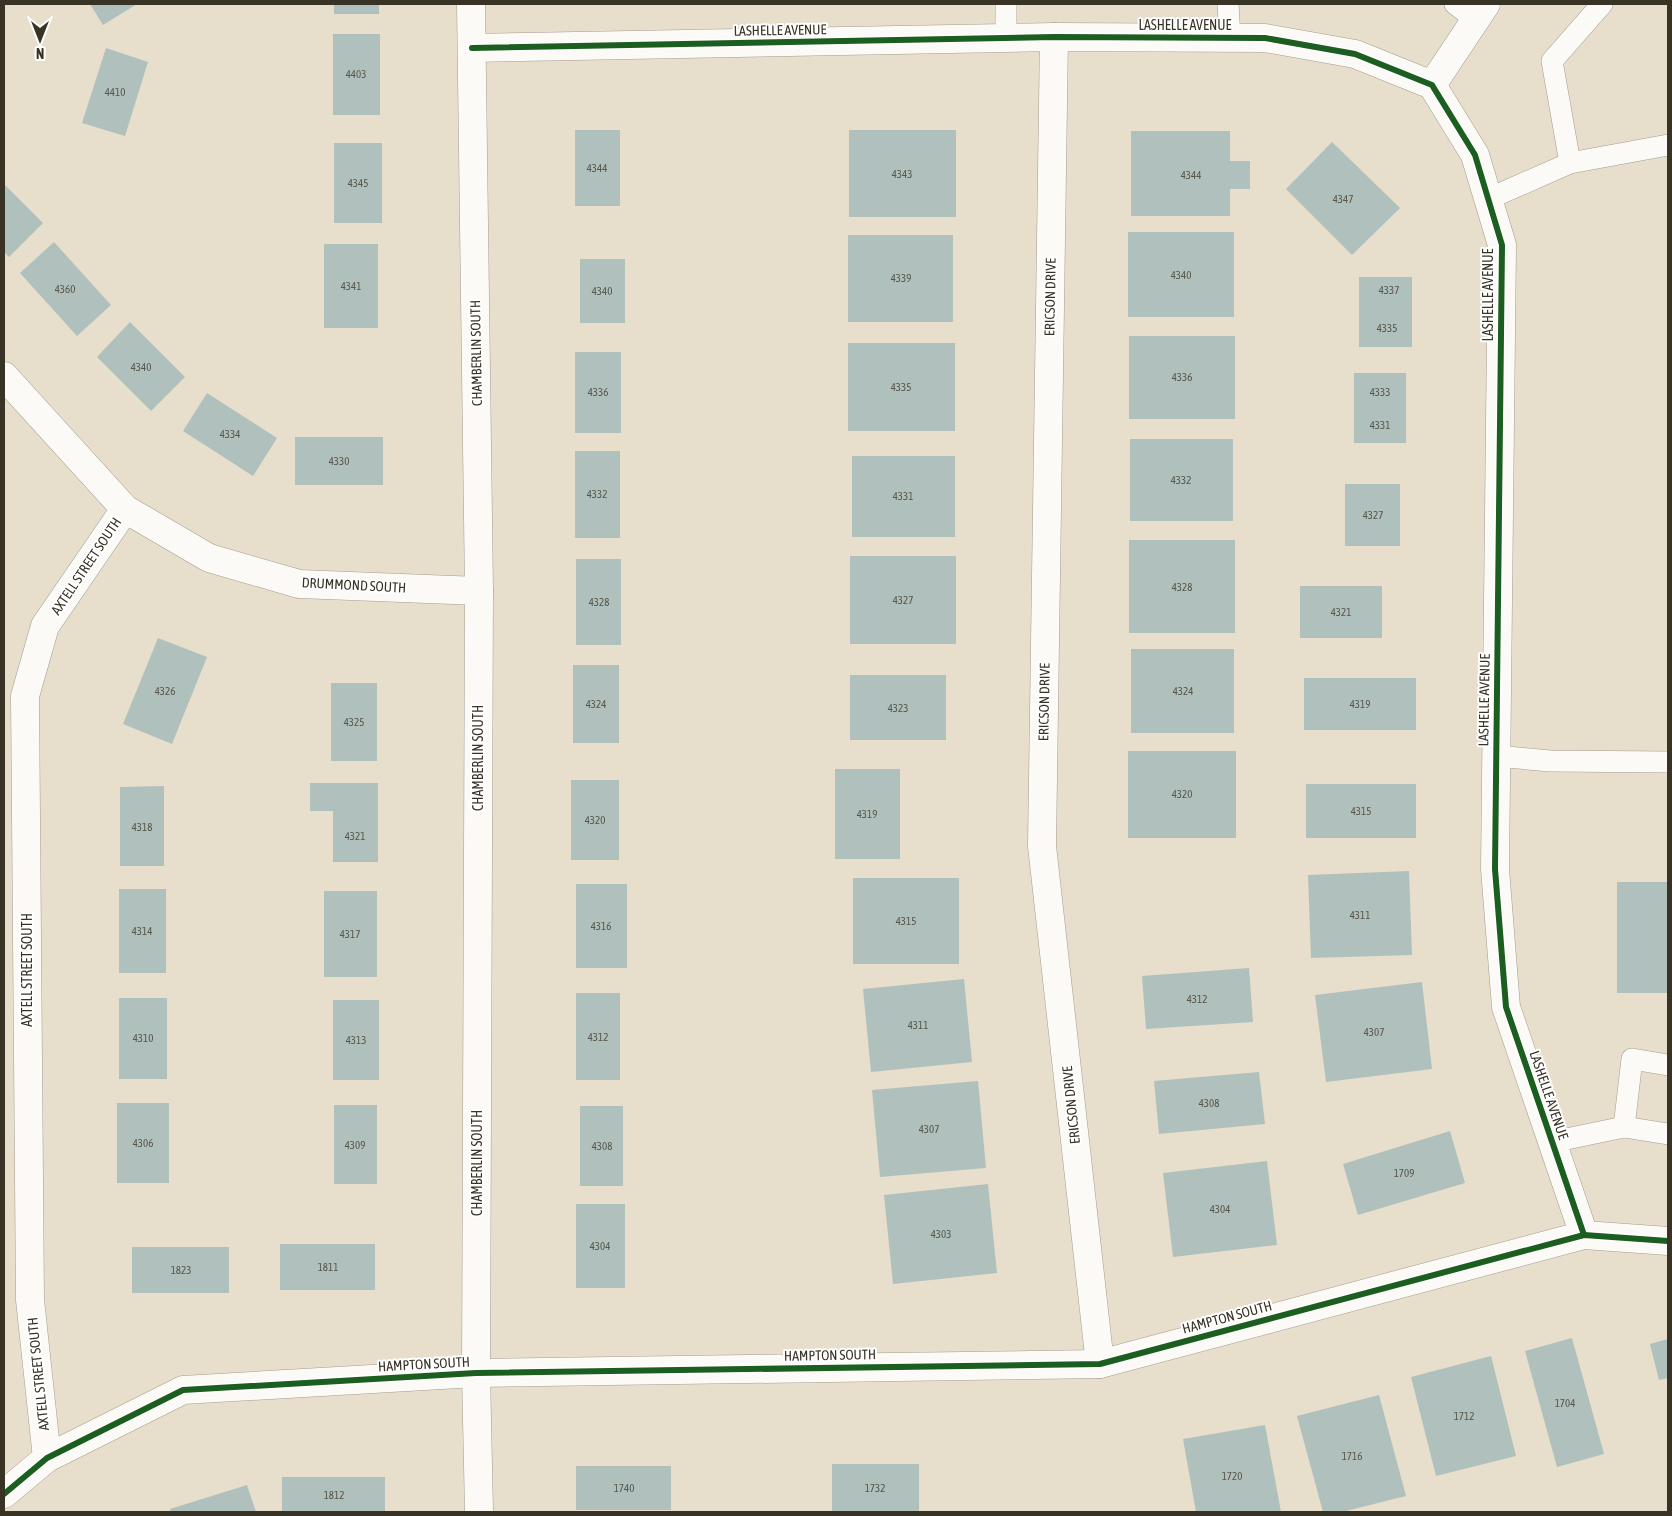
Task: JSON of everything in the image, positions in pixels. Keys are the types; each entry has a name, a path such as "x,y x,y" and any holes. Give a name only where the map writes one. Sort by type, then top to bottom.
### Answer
{"street":[{"name":"CHAMBERLIN SOUTH","path":"471,4 479,590 476,1373 479,1512"},
{"path":"1432,86 1472,9"},
{"name":"LASHELLE AVENUE","path":"472,48 1054,37 1266,38 1355,54 1432,86 1475,155 1502,245 1495,869 1506,1007 1584,1235"},
{"name":"ERICSON DRIVE","path":"1054,37 1042,846 1100,1364"},
{"name":"DRUMMOND SOUTH","path":"4,376 125,509 209,558 300,584 479,590"},
{"name":"AXTELL STREET SOUTH","path":"47,1458 30,1300 25,696 45,626 125,509"},
{"name":"HAMPTON SOUTH","path":"4,1494 47,1458 183,1390 476,1373 1100,1364 1584,1235 1668,1241"}],"lane":[{"path":"1006,4 1006,38"},
{"path":"1228,4 1230,38"},
{"path":"1570,162 1552,61 1602,4"},
{"path":"1488,199 1570,162 1668,145"},
{"path":"1496,756 1550,761 1668,762"},
{"path":"1624,1127 1632,1059 1668,1065"},
{"path":"1552,1142 1624,1127 1668,1134"}],"building":[{"path":"90,4 137,4 103,25"},
{"path":"334,4 379,4 379,14 334,14"},
{"path":"333,34 380,34 380,115 333,115"},
{"path":"106,48 148,62 125,136 82,123"},
{"path":"575,130 620,130 620,206 575,206"},
{"path":"849,130 956,130 956,217 849,217"},
{"path":"1131,131 1230,131 1230,161 1250,161 1250,189 1230,189 1230,216 1131,216"},
{"path":"1332,142 1400,208 1352,255 1286,189"},
{"path":"334,143 382,143 382,223 334,223"},
{"path":"4,184 43,223 9,257 4,252"},
{"path":"1128,232 1234,232 1234,317 1128,317"},
{"path":"848,235 953,235 953,322 848,322"},
{"path":"54,242 111,305 77,336 20,273"},
{"path":"324,244 378,244 378,328 324,328"},
{"path":"580,259 625,259 625,323 580,323"},
{"path":"1359,277 1412,277 1412,347 1359,347"},
{"path":"130,322 185,377 151,411 97,357"},
{"path":"1129,336 1235,336 1235,419 1129,419"},
{"path":"848,343 955,343 955,431 848,431"},
{"path":"575,352 621,352 621,433 575,433"},
{"path":"1354,373 1406,373 1406,443 1354,443"},
{"path":"207,393 277,438 253,476 183,431"},
{"path":"295,437 383,437 383,485 295,485"},
{"path":"1130,439 1233,439 1233,521 1130,521"},
{"path":"575,451 620,451 620,538 575,538"},
{"path":"852,456 955,456 955,537 852,537"},
{"path":"1345,484 1400,484 1400,546 1345,546"},
{"path":"1129,540 1235,540 1235,633 1129,633"},
{"path":"850,556 956,556 956,644 850,644"},
{"path":"576,559 621,559 621,645 576,645"},
{"path":"1300,586 1382,586 1382,638 1300,638"},
{"path":"158,638 207,657 172,744 123,724"},
{"path":"1131,649 1234,649 1234,733 1131,733"},
{"path":"573,665 619,665 619,743 573,743"},
{"path":"850,675 946,675 946,740 850,740"},
{"path":"1304,678 1416,678 1416,730 1304,730"},
{"path":"331,683 377,683 377,761 331,761"},
{"path":"1128,751 1236,751 1236,838 1128,838"},
{"path":"835,769 900,769 900,859 835,859"},
{"path":"571,780 619,780 619,860 571,860"},
{"path":"310,783 378,783 378,862 333,862 333,811 310,811"},
{"path":"1306,784 1416,784 1416,838 1306,838"},
{"path":"164,786 164,866 120,866 120,787"},
{"path":"1409,871 1412,955 1311,958 1308,875"},
{"path":"853,878 959,878 959,964 853,964"},
{"path":"1617,882 1668,882 1668,993 1617,993"},
{"path":"576,884 627,884 627,968 576,968"},
{"path":"119,889 166,889 166,973 119,973"},
{"path":"324,891 377,891 377,977 324,977"},
{"path":"1249,968 1253,1022 1146,1029 1142,976"},
{"path":"964,979 972,1062 871,1072 863,989"},
{"path":"1422,982 1432,1069 1326,1082 1315,995"},
{"path":"576,993 620,993 620,1080 576,1080"},
{"path":"119,998 167,998 167,1079 119,1079"},
{"path":"333,1000 379,1000 379,1080 333,1080"},
{"path":"1259,1072 1265,1124 1159,1134 1154,1081"},
{"path":"978,1081 986,1168 880,1177 872,1090"},
{"path":"117,1103 169,1103 169,1183 117,1183"},
{"path":"334,1105 377,1105 377,1184 334,1184"},
{"path":"580,1106 623,1106 623,1186 580,1186"},
{"path":"1450,1131 1465,1183 1358,1215 1343,1164"},
{"path":"1267,1161 1277,1245 1173,1257 1163,1173"},
{"path":"988,1184 997,1273 893,1284 884,1195"},
{"path":"576,1204 625,1204 625,1288 576,1288"},
{"path":"280,1244 375,1244 375,1290 280,1290"},
{"path":"132,1247 229,1247 229,1293 132,1293"},
{"path":"1572,1338 1604,1454 1557,1467 1525,1351"},
{"path":"1668,1339 1668,1378 1659,1380 1650,1344"},
{"path":"1491,1356 1516,1456 1436,1476 1411,1377"},
{"path":"1379,1395 1406,1496 1342,1512 1323,1512 1297,1416"},
{"path":"1265,1425 1281,1512 1196,1512 1183,1439"},
{"path":"832,1464 919,1464 919,1512 832,1512"},
{"path":"576,1466 671,1466 671,1510 576,1510"},
{"path":"282,1477 385,1477 385,1512 282,1512"},
{"path":"247,1485 256,1512 171,1512 170,1509"}],"cycle path":[{"path":"472,48 1054,37 1265,38 1355,54 1432,85 1475,155 1502,245 1495,869 1506,1007 1584,1235"},
{"path":"4,1494 47,1458 183,1390 476,1373 1100,1364 1584,1235 1668,1241"}]}
